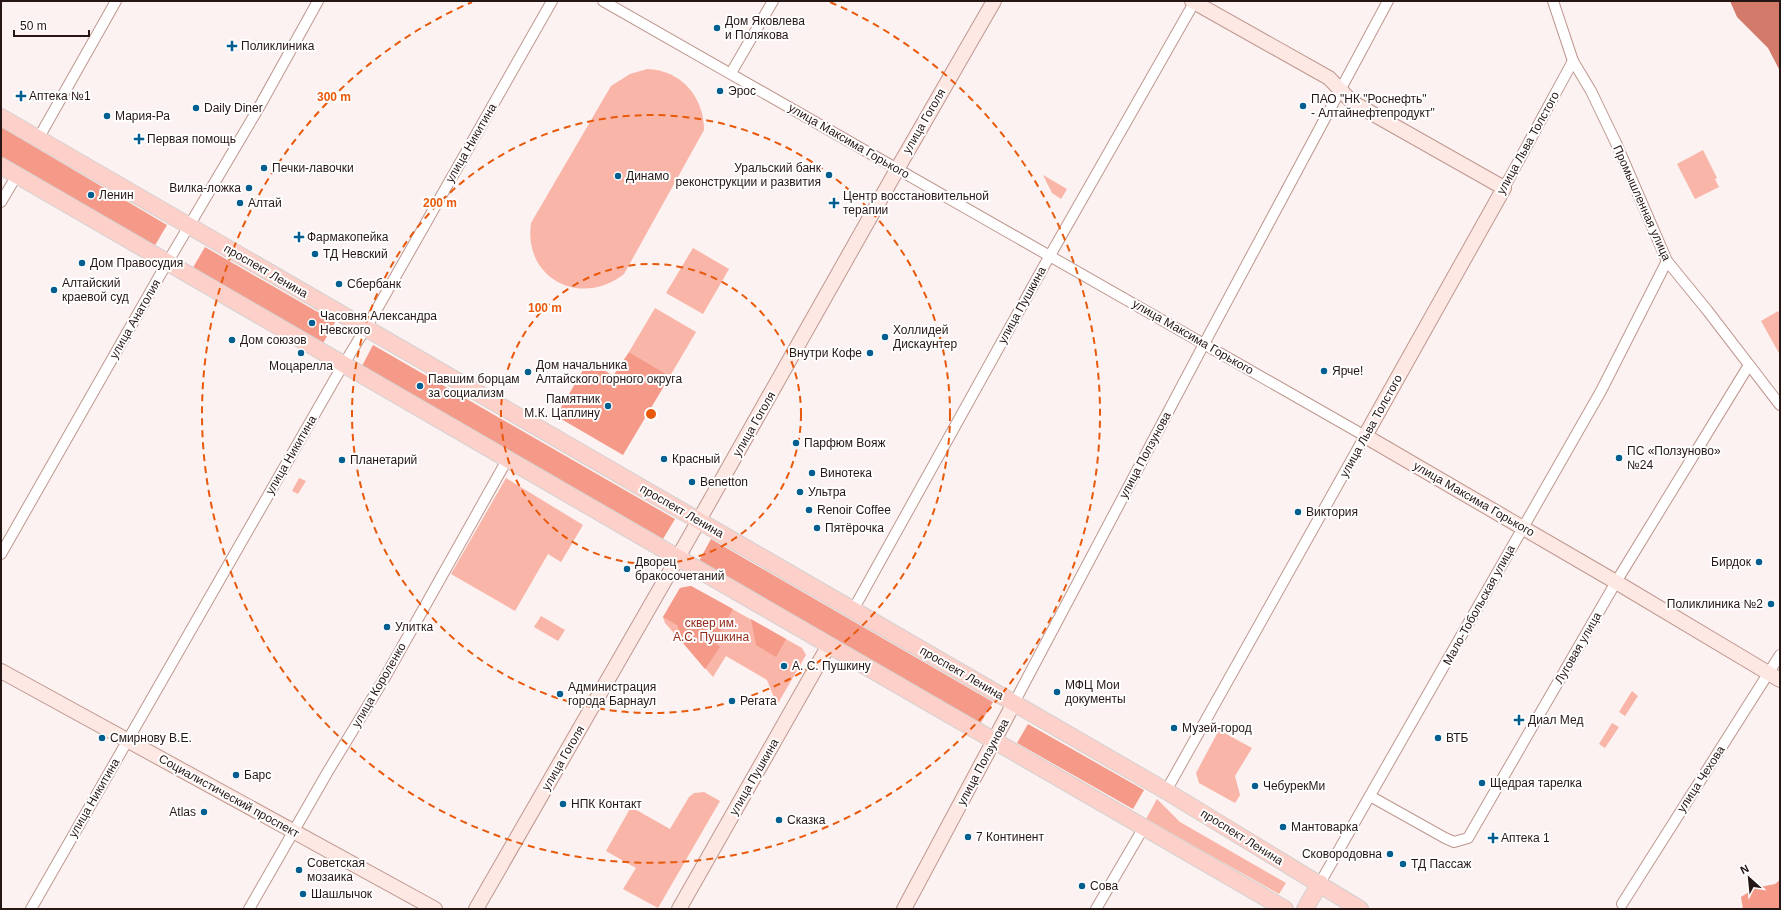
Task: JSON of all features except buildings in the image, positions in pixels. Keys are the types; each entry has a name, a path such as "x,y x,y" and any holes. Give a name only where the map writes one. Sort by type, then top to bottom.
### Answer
{"main road":[{"name":"проспект Ленина","path":"1,117 38,139 193,219 366,328 1166,791 1288,866 1320,883 1360,909"},
{"path":"1,166 1285,909"},
{"path":"1305,909 1320,883"}],"street":[{"path":"38,139 116,1"},
{"name":"улица Анатолия","path":"1,554 168,262 258,109 318,1"},
{"name":"улица Никитина","path":"31,909 366,328 552,1"},
{"name":"улица Максима Горького","path":"603,1 1365,436 1616,582 1774,677"},
{"path":"731,73 774,1"},
{"name":"улица Гоголя","path":"476,909 678,558 897,169 994,1"},
{"path":"1193,1 1329,78 1352,102 1504,188"},
{"name":"улица Пушкина","path":"853,610 1193,1"},
{"name":"улица Ползунова","path":"904,909 1388,1"},
{"name":"Промышленная улица","path":"1553,1 1573,61 1591,91 1616,143 1667,261 1780,405"},
{"name":"улица Льва Толстого","path":"1166,791 1504,188 1573,61"},
{"path":"1,202 17,176"},
{"name":"Мало-Тобольская улица","path":"1320,883 1601,391 1667,261"},
{"name":"Луговая улица","path":"1370,796 1454,842 1468,838 1616,582 1750,365"},
{"name":"улица Короленко","path":"250,909 294,831 384,679 507,460"},
{"name":"улица Пушкина","path":"679,909 829,645"},
{"name":"улица Чехова","path":"1622,904 1774,677 1780,655"},
{"name":"Социалистический проспект","path":"1,671 435,909"},
{"path":"1096,909 1144,827"}],"green space":[{"name":"Динамо","path":"647,69 670,74 680,80 688,88 695,96 700,107 704,130 624,274 607,284 590,288 574,288 558,282 546,273 536,259 531,243 531,223 611,86 630,74"},
{"path":"1,127 167,225 154,247 1,157"},
{"path":"1703,150 1717,178 1715,179 1719,187 1695,199 1677,164"},
{"path":"1043,175 1067,189 1061,199 1052,193"},
{"path":"205,247 335,322 322,345 191,271"},
{"path":"693,248 729,269 703,314 666,293"},
{"path":"655,308 696,332 670,376 629,352"},
{"path":"1778,311 1780,315 1780,355 1761,321"},
{"path":"373,345 675,519 663,539 362,366"},
{"path":"629,352 670,376 623,455 556,416 589,360 613,376"},
{"path":"299,478 306,481 298,494 292,491"},
{"path":"506,478 583,525 561,562 548,554 515,611 451,574"},
{"path":"711,539 993,702 980,724 699,561"},
{"name":"сквер им. А.С. Пушкина","path":"691,586 802,648 806,655 777,705 767,680 726,656 713,677 665,623 663,617 680,588"},
{"path":"691,586 733,609 714,642 720,647 705,669 684,644 677,625 663,617 680,588"},
{"path":"541,616 565,630 558,641 534,627"},
{"path":"751,619 786,639 776,657 756,645"},
{"path":"1632,691 1638,696 1625,716 1619,712"},
{"path":"1612,723 1619,727 1605,748 1599,744"},
{"path":"1028,724 1144,790 1133,809 1017,743"},
{"path":"1219,730 1252,748 1235,776 1240,795 1235,803 1199,783 1196,773"},
{"path":"704,792 720,801 658,908 623,889 636,868 606,851 631,807 670,829 689,797 694,793"},
{"path":"1157,799 1180,822 1286,883 1279,894 1146,819"},
{"path":"1780,880 1780,909 1743,909 1741,897 1755,888 1775,884"}],"shaded area":[{"path":"1730,1 1780,1 1780,71 1768,48 1737,17"}],"place":[{"name":"Дом Яковлева и Полякова","path":"717,28"},
{"name":"Поликлиника","path":"232,46"},
{"name":"Эрос","path":"720,91"},
{"name":"Аптека №1","path":"21,96"},
{"name":"ПАО \"НК \"Роснефть\" - Алтайнефтепродукт\"","path":"1303,106"},
{"name":"Daily Diner","path":"196,108"},
{"name":"Мария-Ра","path":"107,116"},
{"name":"Первая помощь","path":"139,139"},
{"name":"Печки-лавочки","path":"264,168"},
{"name":"Уральский банк реконструкции и развития","path":"829,175"},
{"name":"Динамо","path":"618,176"},
{"name":"Вилка-ложка","path":"249,188"},
{"name":"Ленин","path":"91,195"},
{"name":"Алтай","path":"240,203"},
{"name":"Центр восстановительной терапии","path":"834,203"},
{"name":"Фармакопейка","path":"299,237"},
{"name":"ТД Невский","path":"315,254"},
{"name":"Дом Правосудия","path":"82,263"},
{"name":"Сбербанк","path":"339,284"},
{"name":"Алтайский краевой суд","path":"54,290"},
{"name":"Часовня Александра Невского","path":"312,323"},
{"name":"Холлидей Дискаунтер","path":"885,337"},
{"name":"Дом союзов","path":"232,340"},
{"name":"Моцарелла","path":"301,353"},
{"name":"Внутри Кофе","path":"870,353"},
{"name":"Ярче!","path":"1324,371"},
{"name":"Дом начальника Алтайского горного округа","path":"528,372"},
{"name":"Павшим борцам за социализм","path":"420,386"},
{"name":"Памятник М.К. Цаплину","path":"608,406"},
{"name":"Парфюм Вояж","path":"796,443"},
{"name":"ПС «Ползуново» №24","path":"1619,458"},
{"name":"Красный","path":"664,459"},
{"name":"Планетарий","path":"342,460"},
{"name":"Винотека","path":"812,473"},
{"name":"Benetton","path":"692,482"},
{"name":"Ультра","path":"800,492"},
{"name":"Renoir Coffee","path":"809,510"},
{"name":"Виктория","path":"1298,512"},
{"name":"Пятёрочка","path":"817,528"},
{"name":"Бирдок","path":"1759,562"},
{"name":"Дворец бракосочетаний","path":"627,569"},
{"name":"Поликлиника №2","path":"1771,604"},
{"name":"Улитка","path":"387,627"},
{"name":"А. С. Пушкину","path":"784,666"},
{"name":"МФЦ Мои документы","path":"1057,692"},
{"name":"Администрация города Барнаул","path":"560,694"},
{"name":"Регата","path":"732,701"},
{"name":"Диал Мед","path":"1519,720"},
{"name":"Музей-город","path":"1174,728"},
{"name":"Смирнову В.Е.","path":"102,738"},
{"name":"ВТБ","path":"1438,738"},
{"name":"Барс","path":"236,775"},
{"name":"Щедрая тарелка","path":"1482,783"},
{"name":"ЧебурекМи","path":"1255,786"},
{"name":"НПК Контакт","path":"563,804"},
{"name":"Atlas","path":"204,812"},
{"name":"Сказка","path":"779,820"},
{"name":"Мантоварка","path":"1283,827"},
{"name":"7 Континент","path":"968,837"},
{"name":"Аптека 1","path":"1493,838"},
{"name":"Сковородовна","path":"1390,854"},
{"name":"ТД Пассаж","path":"1403,864"},
{"name":"Советская мозаика","path":"299,870"},
{"name":"Сова","path":"1082,886"},
{"name":"Шашлычок","path":"303,894"}]}
